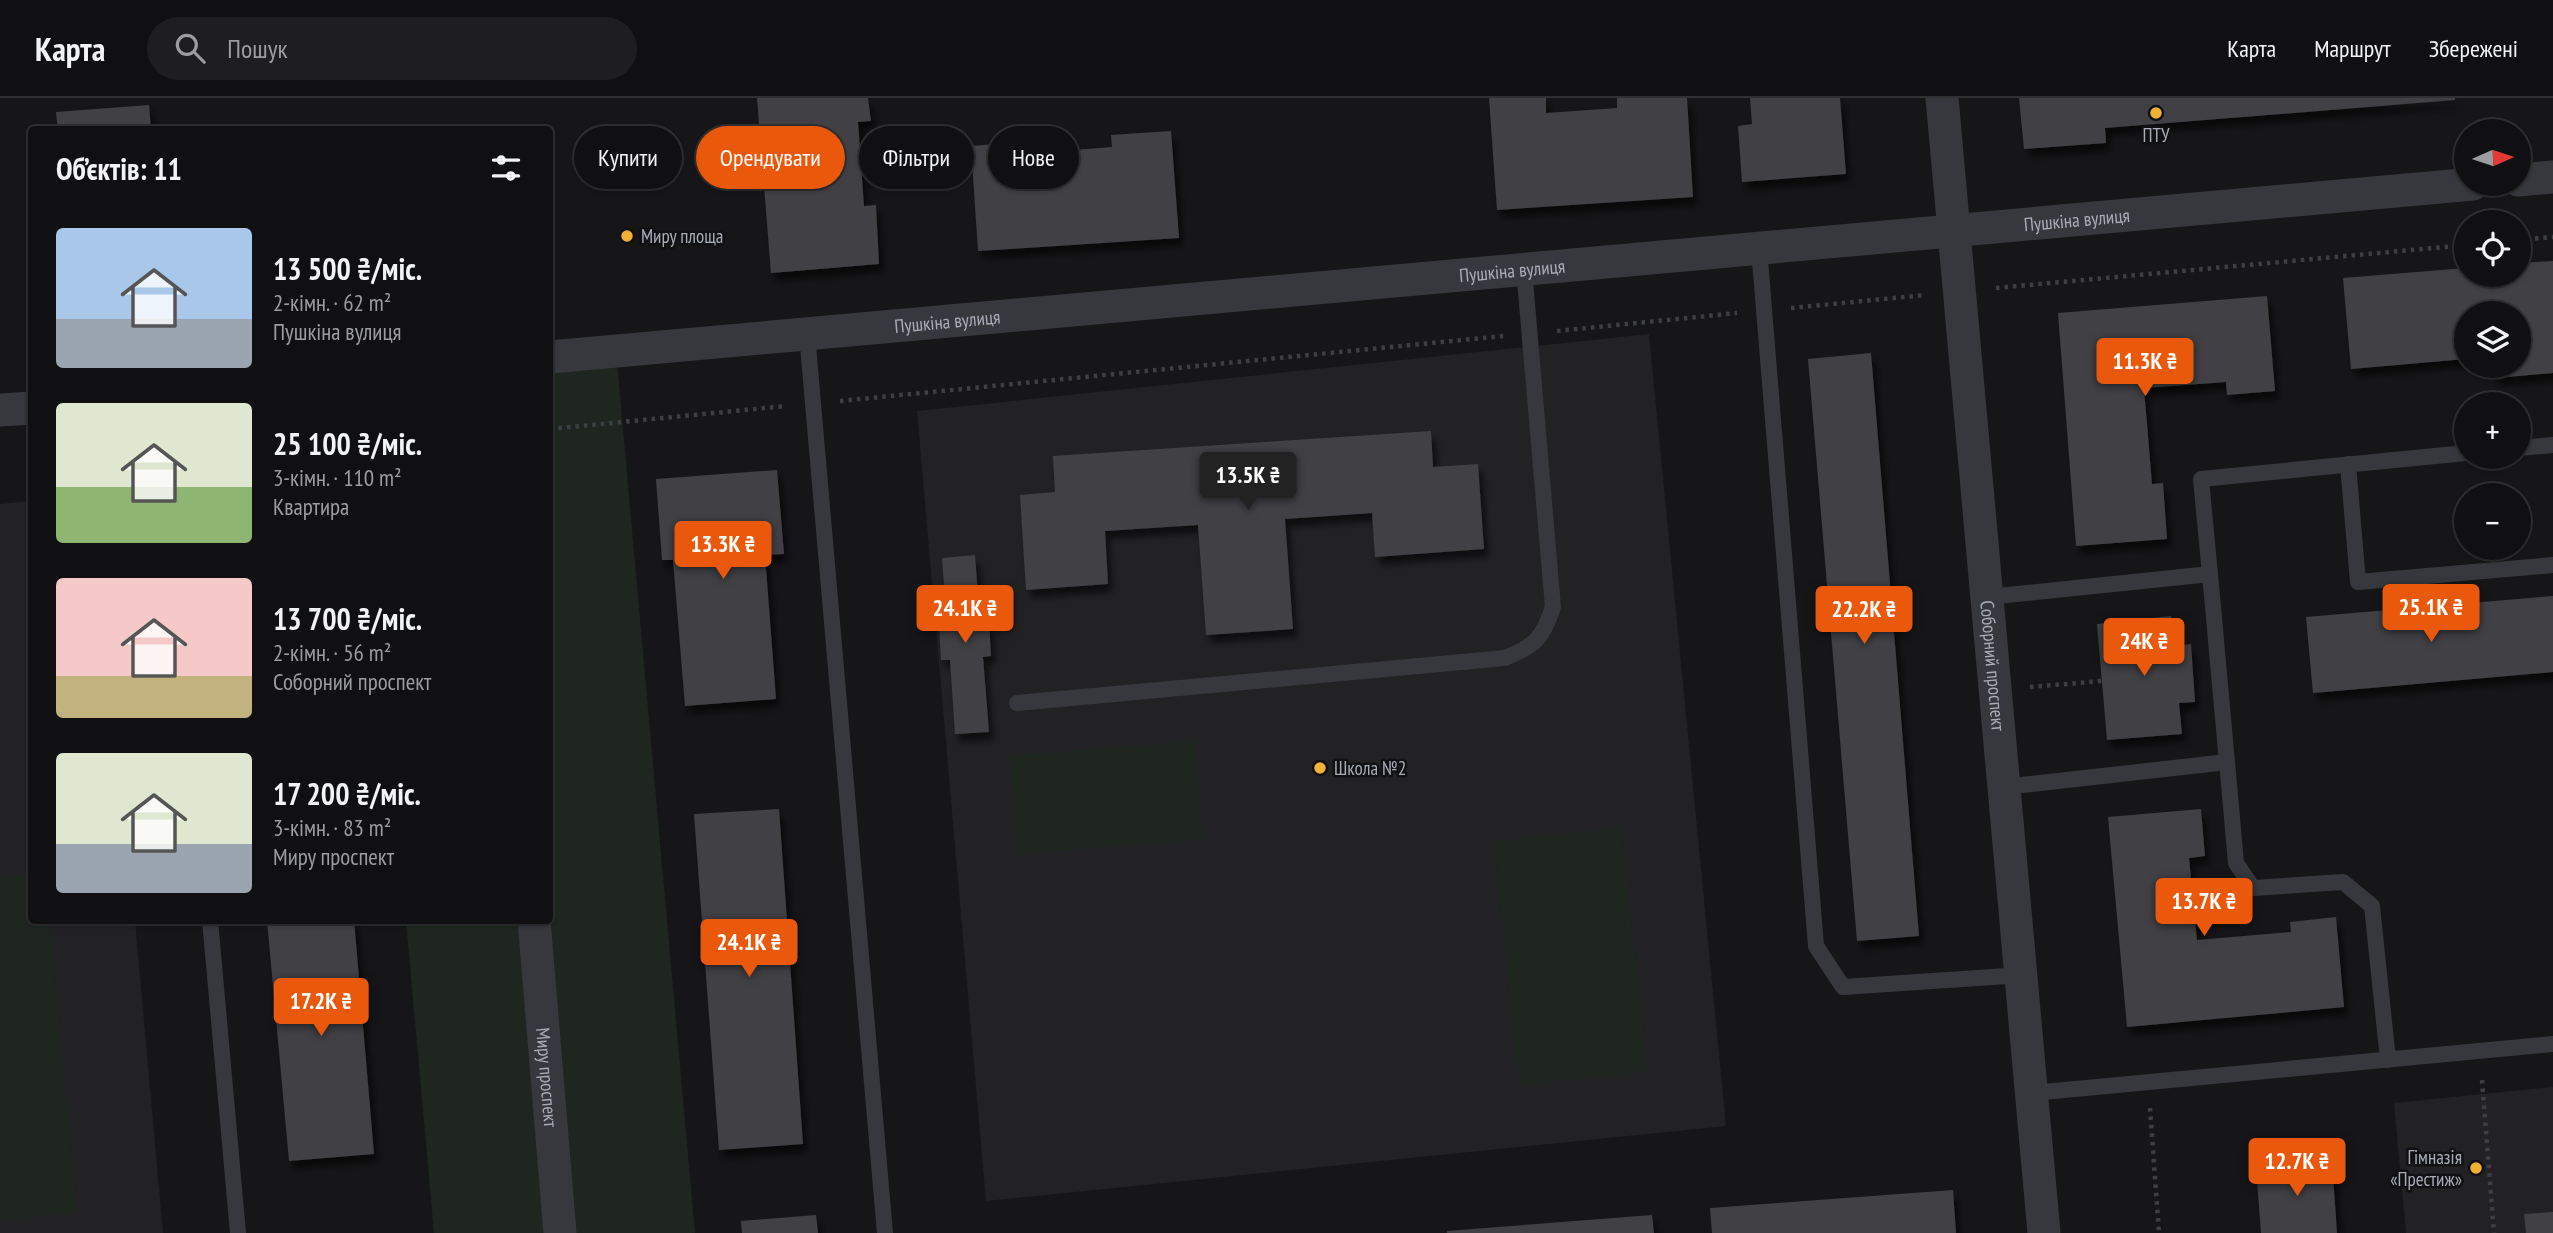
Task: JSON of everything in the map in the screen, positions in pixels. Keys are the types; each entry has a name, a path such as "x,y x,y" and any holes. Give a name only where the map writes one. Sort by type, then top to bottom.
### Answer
{"street":[{"name":"Соборний проспект","path":"1941,98 2044,1233"},
{"path":"2531,179 2553,177"},
{"name":"Пушкіна вулиця","path":"553,358 2454,186"},
{"path":"0,410 28,408"},
{"name":"Миру проспект","path":"534,924 560,1233"}],"lane":[{"path":"1759,248 1816,946 1843,987 2022,975"},
{"path":"1017,703 1505,658 1527,649 1545,632 1553,607 1524,269"},
{"path":"807,334 885,1233"},
{"path":"2531,447 2553,445"},
{"path":"2388,1060 2372,906 2343,881 2253,888 2236,863 2201,479 2454,454"},
{"path":"2348,464 2358,582 2553,565"},
{"path":"1987,597 2210,574"},
{"path":"2004,787 2227,762"},
{"path":"210,924 238,1233"},
{"path":"2032,1093 2553,1044"}],"path":[{"path":"2531,239 2553,237"},
{"path":"1983,289 2454,246"},
{"path":"1788,308 1927,295"},
{"path":"1552,331 1746,312"},
{"path":"828,402 1510,335"},
{"path":"553,429 800,405"},
{"path":"2019,688 2102,681"},
{"path":"2480,1051 2494,1233"},
{"path":"2148,1082 2159,1233"}],"shaded area":[{"name":"Школа №2","path":"1649,334 1726,1126 986,1201 917,411"},
{"path":"616,351 695,1233 434,1233 406,924 553,924 553,357"},
{"path":"28,501 28,924 135,924 163,1233 0,1233 0,504"},
{"path":"1195,741 1203,839 1018,854 1010,756"},
{"path":"1621,828 1647,1072 1520,1085 1494,841"},
{"path":"28,875 28,924 49,924 77,1213 0,1220 0,878"},
{"name":"Гімназія «Престиж»","path":"2553,1087 2553,1233 2406,1233 2394,1103"}],"building":[{"path":"757,98 868,98 871,121 858,122 859,189 863,189 864,206 876,205 879,264 771,273 764,189 845,189 845,126 759,126"},
{"path":"1489,98 1546,98 1546,113 1617,108 1617,98 1687,98 1693,197 1497,210"},
{"path":"1750,98 1840,98 1846,174 1742,182 1738,126 1752,124"},
{"name":"ПТУ","path":"2019,98 2455,100 2105,128 2106,143 2024,149"},
{"path":"149,105 151,126 58,126 56,112"},
{"path":"1171,131 1179,238 978,251 974,146 988,145 988,189 1079,189 1079,150 1112,147 1111,135"},
{"path":"2553,261 2553,373 2531,375 2531,301 2454,301 2454,360 2351,369 2343,278 2454,269 2454,287 2531,287 2531,262"},
{"path":"2267,296 2275,391 2227,395 2226,382 2144,388 2152,484 2163,483 2167,539 2076,546 2058,313"},
{"path":"1871,353 1919,936 1857,941 1808,359"},
{"path":"1431,431 1433,467 1478,464 1484,549 1375,557 1372,513 1285,519 1293,629 1206,635 1198,525 1105,531 1108,584 1026,590 1020,495 1055,492 1053,456"},
{"path":"777,470 784,554 765,555 776,699 685,706 673,560 662,560 656,479"},
{"path":"975,555 980,622 989,621 991,656 983,657 989,732 955,734 950,660 941,660 939,625 947,624 942,558"},
{"path":"2553,596 2553,672 2313,693 2306,617"},
{"path":"2171,616 2174,646 2191,644 2195,702 2179,703 2182,734 2107,740 2097,624"},
{"path":"779,809 803,1144 719,1150 694,814"},
{"path":"2201,809 2205,856 2189,858 2197,940 2291,932 2290,922 2336,917 2344,1007 2127,1027 2108,817"},
{"path":"267,924 354,924 374,1154 289,1161"},
{"path":"2332,1161 2337,1233 2261,1233 2256,1167"},
{"path":"1953,1190 1956,1233 1712,1233 1710,1208"},
{"path":"2553,1212 2553,1233 2526,1233 2524,1214"},
{"path":"816,1215 818,1233 742,1233 741,1221"},
{"path":"1652,1215 1654,1233 1447,1233 1447,1231"}],"place":[{"name":"ПТУ","path":"2156,113"},
{"name":"Миру площа","path":"627,236"},
{"name":"Школа №2","path":"1320,768"},
{"name":"Гімназія «Престиж»","path":"2476,1168"}]}
